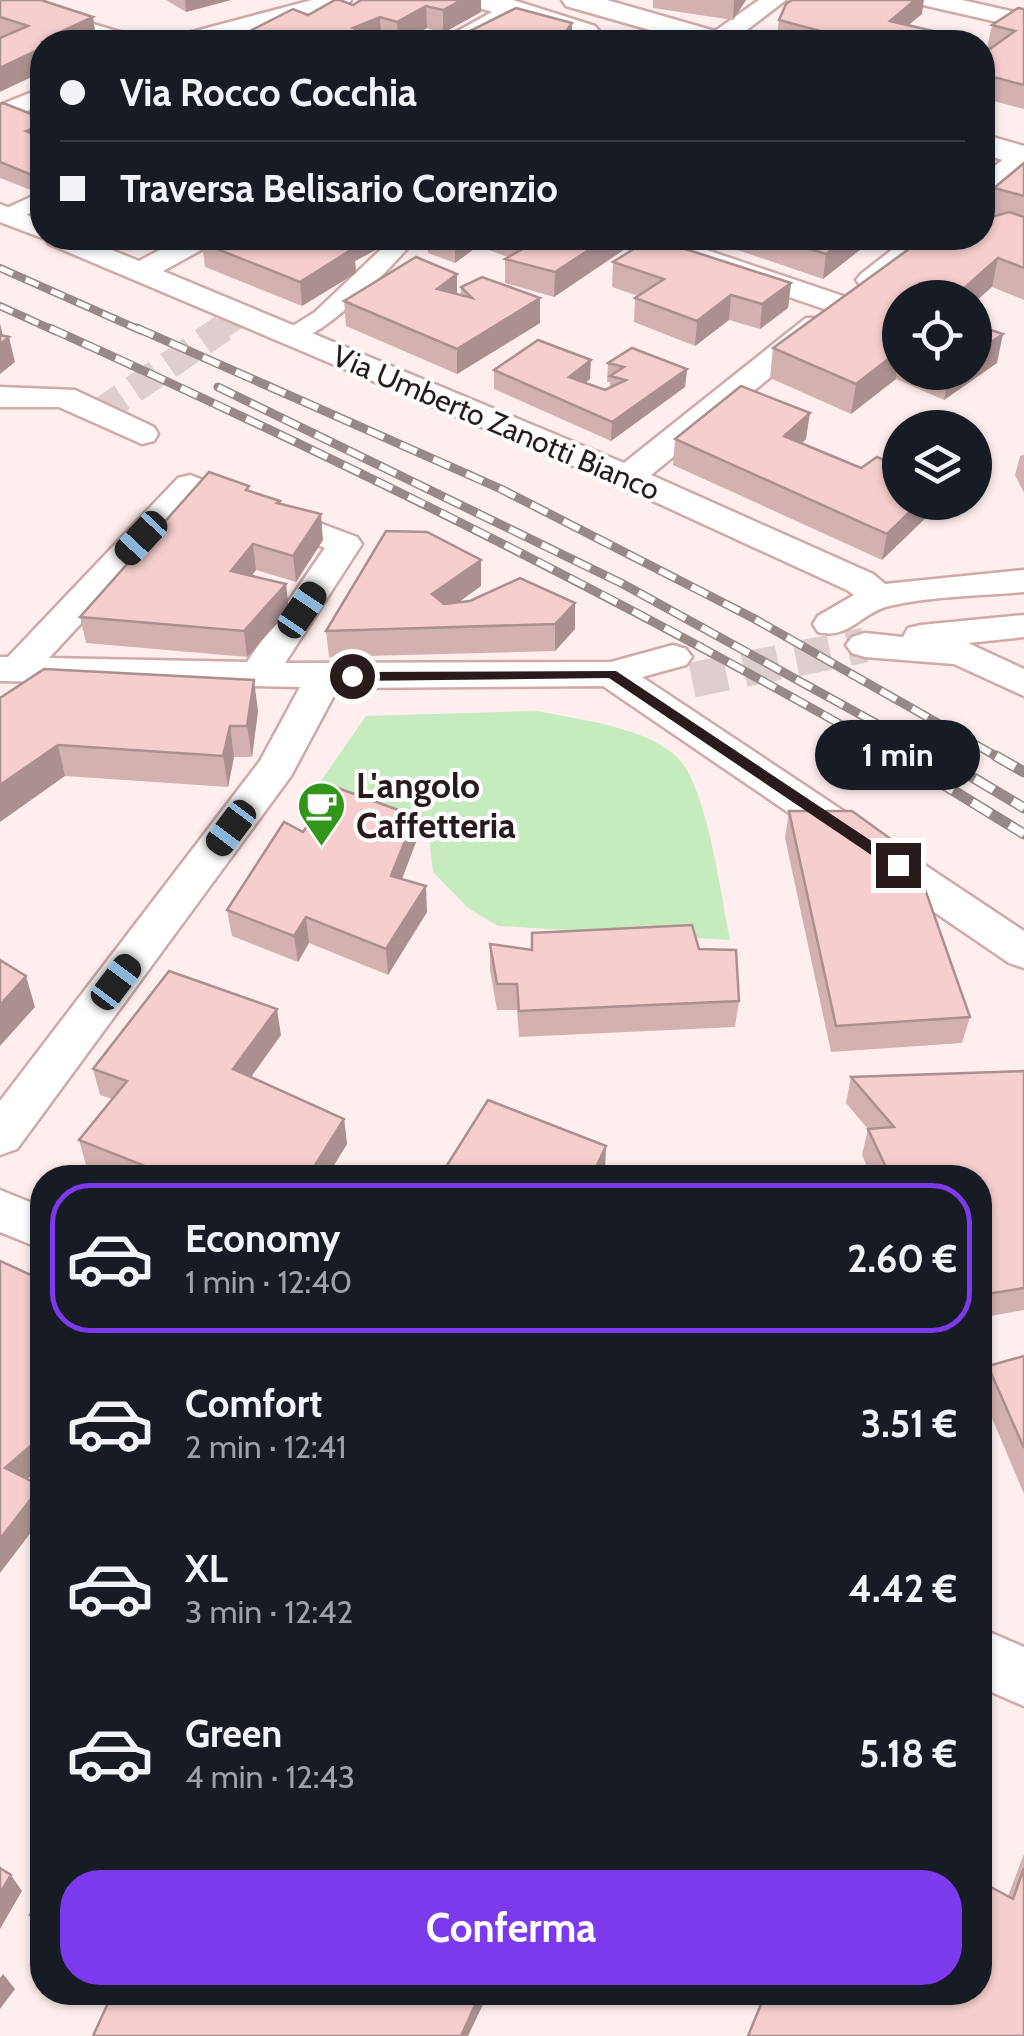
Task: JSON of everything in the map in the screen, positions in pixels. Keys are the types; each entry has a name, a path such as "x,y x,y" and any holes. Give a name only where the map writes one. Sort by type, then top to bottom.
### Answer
{"street":[{"path":"227,30 339,0"},
{"path":"576,0 678,30"},
{"path":"735,30 774,0"},
{"path":"931,0 1024,21"},
{"path":"465,30 497,5 583,30"},
{"path":"5,9 83,30"},
{"path":"995,119 1024,127"},
{"path":"995,148 1024,156"},
{"path":"995,179 1024,156"},
{"path":"4,214 30,203"},
{"path":"4,214 30,225"},
{"name":"Via Umberto Zanotti Bianco","path":"87,250 628,477 860,582 877,596"},
{"path":"140,272 180,250"},
{"path":"291,337 323,317 393,250"},
{"path":"680,250 840,305"},
{"path":"628,477 909,250"},
{"path":"0,397 64,397 142,434"},
{"path":"6,670 190,485 345,544 258,675"},
{"path":"830,624 877,596 1024,581"},
{"path":"1024,626 966,629 865,644 962,652 1024,684"},
{"path":"6,670 325,676 612,674 682,668"},
{"path":"612,674 1024,952"},
{"path":"0,1136 277,767 325,676"},
{"path":"0,1210 30,1224"},
{"path":"992,1662 1024,1677"}],"green space":[{"path":"537,711 628,731 676,756 687,770 704,815 730,940 498,926 468,908 433,872 429,839 309,798 366,716"}],"building":[{"path":"0,0 41,0 93,17 65,30 30,30 30,54 0,68 0,38 28,26 0,17"},
{"path":"335,0 353,5 361,0 462,0 443,10 426,6 397,22 380,17 353,28 358,30 252,30 293,9 308,15"},
{"path":"792,0 915,0 890,21 929,30 816,30 779,20"},
{"path":"516,8 572,23 567,30 472,30"},
{"path":"1018,8 1024,9 1024,85 995,77 995,45 1015,31 992,25"},
{"path":"0,104 30,113 30,130 26,131 30,133 30,174 0,162"},
{"path":"1024,163 1024,196 995,187"},
{"path":"1009,212 1024,217 1024,268 998,258 973,280 882,280 882,364 856,384 773,348 908,250 995,250 995,216"},
{"path":"220,250 351,250 300,282"},
{"path":"521,250 589,250 555,272 505,259"},
{"path":"632,250 688,250 791,283 762,304 731,295 697,321 635,298 664,279 613,262"},
{"path":"416,257 457,274 437,289 472,298 461,287 482,277 540,298 457,349 344,301"},
{"path":"538,340 591,360 569,377 605,390 626,380 610,376 624,367 608,363 632,348 687,369 612,422 494,370"},
{"path":"741,386 810,413 784,436 861,468 877,457 882,459 882,520 901,520 887,534 675,439"},
{"path":"209,472 249,486 246,490 280,501 277,503 321,514 293,556 253,544 231,571 286,584 244,631 80,617"},
{"path":"386,531 427,532 481,560 432,594 444,604 470,601 520,578 575,603 555,624 326,631"},
{"path":"44,669 254,680 247,726 230,726 223,756 58,745 0,785 0,698"},
{"path":"335,787 415,816 391,876 426,886 386,949 306,917 294,936 227,910 284,822 303,832"},
{"path":"789,811 852,811 913,855 970,1017 836,1026"},
{"path":"692,925 699,949 736,950 739,1001 519,1011 517,984 497,984 490,944 532,950 532,933"},
{"path":"0,960 26,976 0,1005"},
{"path":"169,971 277,1009 233,1069 344,1119 315,1165 142,1165 79,1140 127,1081 93,1069"},
{"path":"1024,1071 1024,1288 992,1293 992,1165 885,1165 868,1129 894,1127 851,1077"},
{"path":"488,1100 606,1146 597,1165 447,1165"},
{"path":"0,1261 30,1275 30,1446 5,1468 30,1480 30,1500 0,1539"},
{"path":"1024,1356 1024,1448 992,1375 992,1365"},
{"path":"0,1868 11,1875 0,1893"},
{"path":"1024,1868 1024,2036 748,2036 761,2005 992,2005 992,1888 1013,1899"},
{"path":"107,2005 475,2005 461,2036 93,2036"}],"tunnel":[{"path":"219,331 241,316"},
{"path":"99,413 223,328"},
{"path":"692,680 865,645"}],"railway":[{"path":"0,268 142,331"},
{"path":"0,306 55,331"},
{"path":"50,328 481,533 692,643 901,759"},
{"path":"137,328 501,489 753,618 1001,759"},
{"path":"218,387 623,584 941,759"},
{"path":"897,756 1024,834"},
{"path":"937,756 1024,808"},
{"path":"996,756 1024,772"}],"place":[{"name":"L'angolo Caffetteria","path":"321,848"}],"route":[{"path":"352,676 612,674 898,865"}]}
